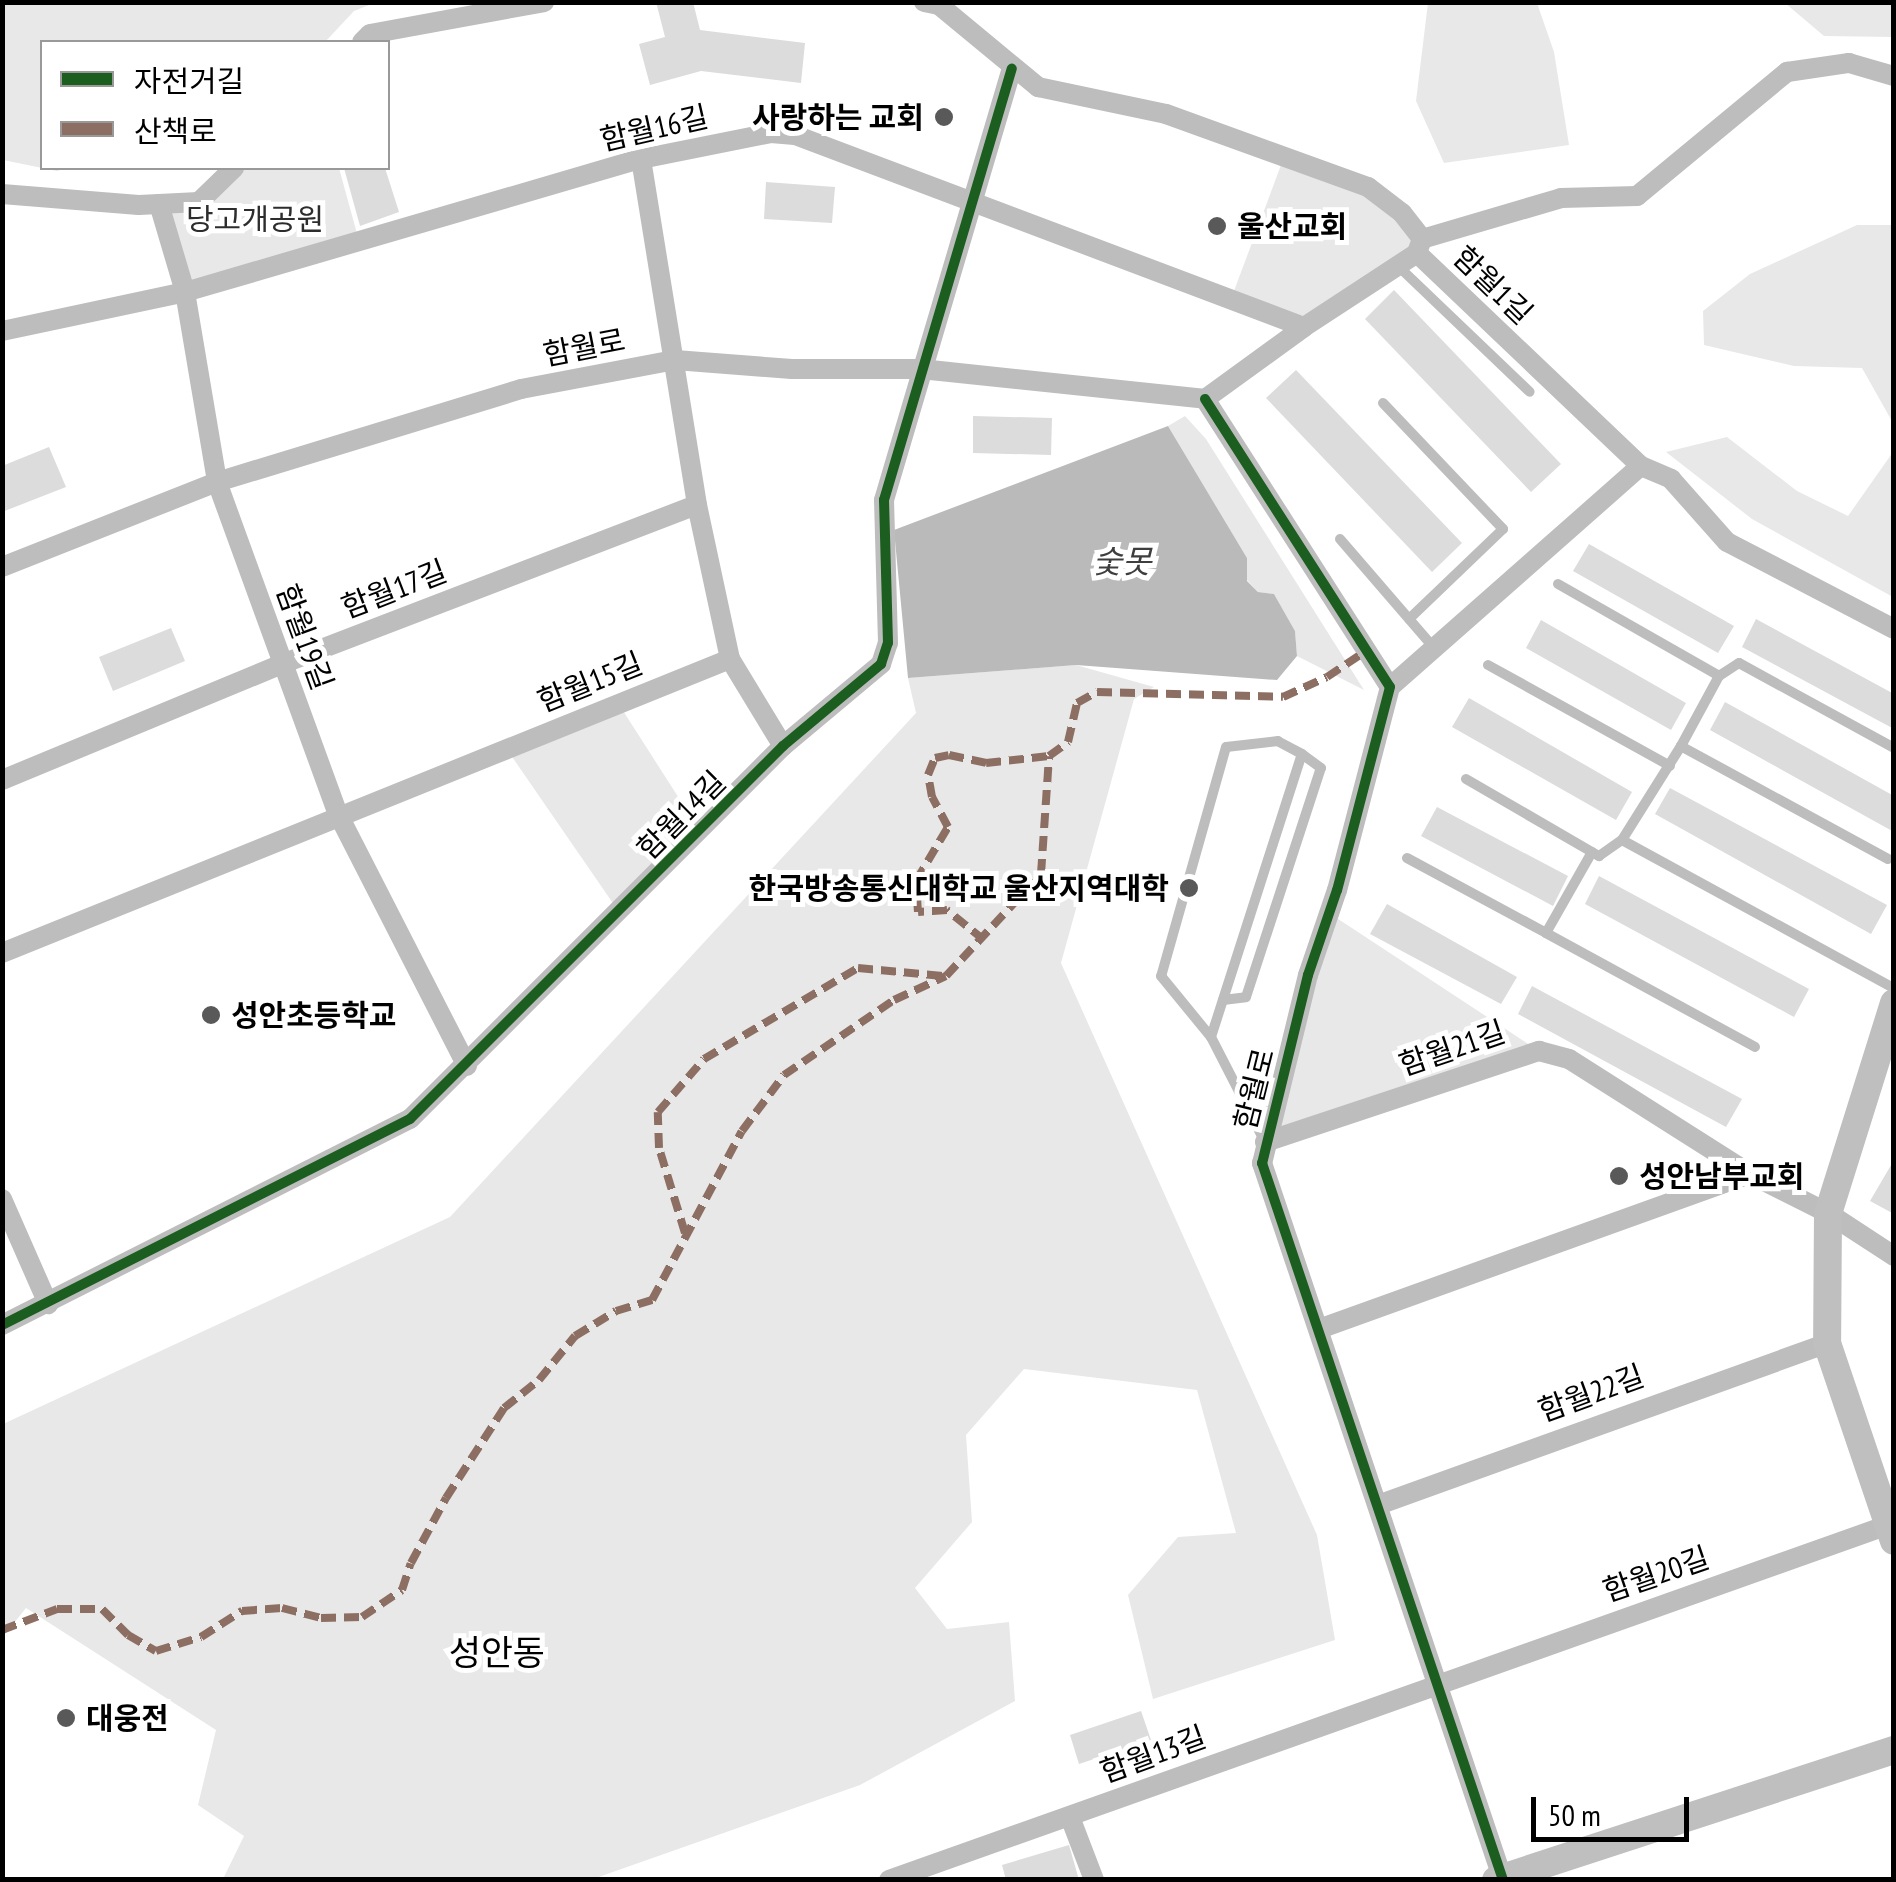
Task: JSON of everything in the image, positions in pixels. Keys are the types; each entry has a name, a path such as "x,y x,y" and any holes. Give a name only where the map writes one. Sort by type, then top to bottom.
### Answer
{"street":[{"path":"364,40 370,34 544,2"},
{"name":"함월1길","path":"924,2 939,5 1038,87 1166,114 1368,187 1402,213 1419,246 1641,466 1671,479 1727,542 1894,628"},
{"path":"1641,466 1390,687 1205,399 1304,326 1398,266 1419,246 1561,198 1637,196 1787,72 1849,64 1894,76"},
{"name":"함월14길","path":"2,1326 410,1118 468,1066 783,746 881,664 888,643 884,500 1012,68"},
{"name":"함월16길","path":"2,331 185,292 642,159 783,134 1304,326"},
{"path":"642,159 698,505 730,659 783,746"},
{"path":"2,194 159,204 199,202 232,170"},
{"name":"함월19길","path":"159,204 185,292 217,482 282,664 338,814 468,1066"},
{"name":"함월로","path":"2,568 217,482 522,389 675,360 792,370 921,369 1205,399"},
{"name":"함월17길","path":"2,780 282,664 698,505"},
{"name":"함월15길","path":"2,953 338,814 730,659"},
{"name":"함월로","path":"1390,687 1262,1163 1500,1879"},
{"path":"1892,1530 1827,1343 1828,1213 1894,1003"},
{"name":"함월21길","path":"1265,1142 1538,1050 1569,1059 1750,1174 1828,1213 1894,1256"},
{"path":"1320,1329 1750,1174"},
{"path":"2,1199 48,1304"},
{"name":"함월22길","path":"1378,1505 1827,1343"},
{"name":"함월20길","path":"1437,1682 1892,1530"},
{"name":"함월13길","path":"889,1880 1437,1682"},
{"path":"1500,1879 1894,1750"},
{"path":"1070,1817 1094,1880"}],"lane":[{"path":"1398,266 1530,392"},
{"path":"1383,403 1503,529 1410,619"},
{"path":"1340,539 1434,648"},
{"path":"1558,584 1719,676"},
{"path":"1466,779 1598,856 1622,840 1660,774 1670,766 1719,676 1739,663 1894,748"},
{"path":"1488,665 1670,766"},
{"path":"1223,1000 1246,997 1321,768 1278,741 1226,746 1161,976 1211,1037 1265,1142"},
{"path":"1681,746 1888,859"},
{"path":"1211,1037 1302,754"},
{"path":"1622,840 1894,988"},
{"path":"1546,933 1592,852"},
{"path":"1407,858 1755,1047"}],"green space":[{"path":"3,2 374,3 354,11 327,40 40,40 40,168 3,160"},
{"path":"1428,3 1537,3 1554,52 1569,145 1444,163 1416,101"},
{"path":"1785,3 1893,3 1893,37 1824,36"},
{"path":"1284,157 1368,187 1422,239 1304,327 1231,299"},
{"name":"당고개공원","path":"232,170 340,170 359,241 185,292 160,208 199,202"},
{"path":"1857,225 1893,225 1893,423 1862,368 1794,366 1704,345 1703,311 1750,274"},
{"path":"1185,416 1206,439 1364,690 1297,656 1295,631 1274,594 1258,592 1247,580 1247,558 1168,426"},
{"path":"1727,437 1797,491 1848,516 1893,452 1893,597 1752,519 1666,452"},
{"path":"1076,665 1154,687 1134,699 1061,963 1317,1535 1335,1640 1153,1699 1128,1595 1178,1537 1236,1533 1197,1390 1024,1369 966,1435 972,1522 915,1588 947,1629 1009,1622 1015,1701 860,1785 593,1879 223,1879 244,1836 198,1805 216,1730 26,1608 3,1637 3,1424 450,1217 916,713 908,678"},
{"path":"618,703 700,831 619,912 506,748"},
{"path":"1329,913 1539,1051 1265,1142"}],"water":[{"name":"숯못","path":"1168,426 1247,558 1247,581 1258,592 1274,594 1295,631 1297,656 1277,680 1076,665 908,678 894,530"}],"building":[{"path":"656,2 693,2 700,30 805,43 801,83 701,71 650,85 639,44 665,37"},
{"path":"345,170 386,170 399,212 360,226"},
{"path":"766,182 835,187 832,223 764,219"},
{"path":"1394,290 1561,464 1531,492 1365,319"},
{"path":"1296,370 1462,543 1432,572 1266,398"},
{"path":"973,416 1052,418 1051,455 973,453"},
{"path":"49,447 66,487 2,512 2,466"},
{"path":"1589,544 1734,626 1718,653 1573,571"},
{"path":"1756,619 1894,694 1894,729 1742,647"},
{"path":"1541,620 1686,703 1671,730 1526,648"},
{"path":"171,628 185,661 113,691 99,657"},
{"path":"1469,698 1632,792 1616,820 1452,727"},
{"path":"1725,702 1894,796 1894,832 1710,730"},
{"path":"1670,788 1887,905 1871,934 1655,814"},
{"path":"1437,807 1568,876 1553,906 1421,836"},
{"path":"1599,876 1809,989 1794,1017 1585,904"},
{"path":"1387,904 1517,977 1501,1004 1370,934"},
{"path":"1532,986 1742,1099 1726,1127 1518,1014"},
{"path":"1894,1160 1894,1214 1870,1201"},
{"path":"1141,1711 1151,1740 1079,1764 1070,1735"},
{"path":"1069,1845 1079,1880 1006,1880 1002,1865"}],"marked path":[{"path":"984,940 947,910 918,912 916,881 948,827 932,797 928,775 935,758 949,755 986,763 1049,756 1068,742 1077,703 1097,692 1283,697 1327,677 1366,651"},
{"path":"2,1630 57,1609 102,1609 128,1635 156,1651 201,1637 242,1611 282,1608 321,1618 362,1617 402,1590 411,1563 446,1498 504,1408 539,1380 575,1336 616,1311 652,1300 742,1131 784,1075 894,1000 946,976 1041,874 1049,756"},
{"path":"685,1233 659,1148 658,1112 704,1059 858,968 943,976"}],"cycle path":[{"path":"2,1325 410,1119 783,746 881,664 888,643 884,500 1012,69"},
{"path":"1205,399 1390,687 1337,890 1308,975 1262,1163 1503,1880"}],"place":[{"name":"사랑하는 교회","path":"944,117"},
{"name":"울산교회","path":"1217,226"},
{"name":"한국방송통신대학교 울산지역대학","path":"1189,888"},
{"name":"성안초등학교","path":"211,1015"},
{"name":"성안남부교회","path":"1619,1176"},
{"name":"대웅전","path":"66,1718"}],"district":[{"name":"성안동","path":"497,1652"}]}
